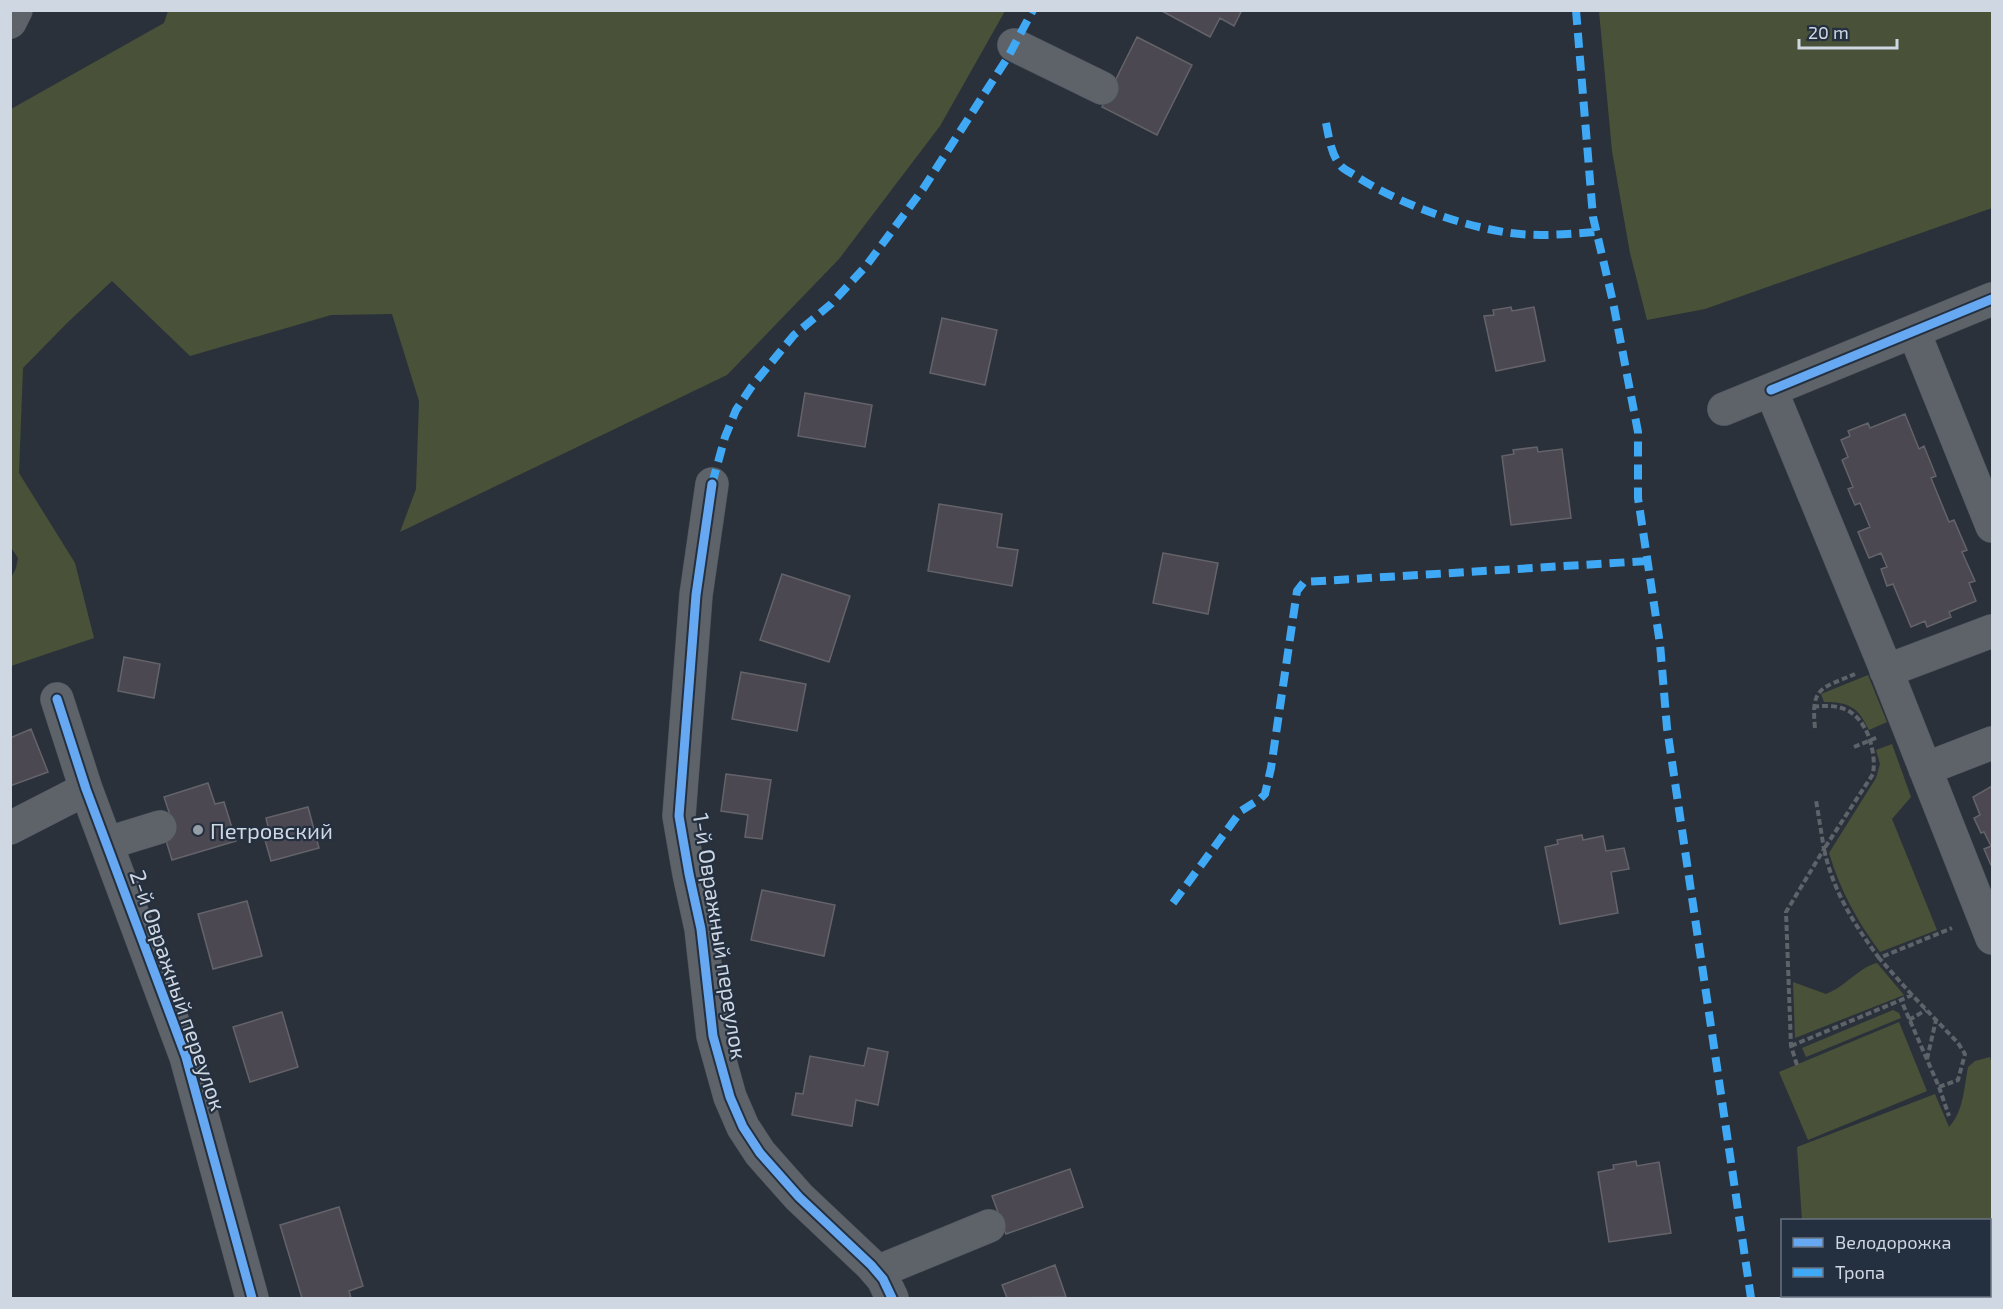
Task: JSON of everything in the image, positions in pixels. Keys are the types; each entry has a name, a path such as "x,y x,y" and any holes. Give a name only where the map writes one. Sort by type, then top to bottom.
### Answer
{"street":[{"path":"10,22 16,10"},
{"path":"1014,45 1102,88"},
{"path":"1724,409 1992,299"},
{"path":"1914,332 1992,526"},
{"path":"1771,390 1885,667 1988,927"},
{"name":"1-й Овражный переулок","path":"712,484 696,595 679,816 701,929 713,1036 730,1097 743,1127 759,1153 884,1285"},
{"path":"1885,667 1992,631"},
{"name":"2-й Овражный переулок","path":"57,699 86,789 186,1057 252,1299"},
{"path":"1925,769 1992,743"},
{"path":"10,828 86,789"},
{"path":"108,843 160,827"},
{"path":"884,1285 989,1226"}],"path":[{"path":"1815,728 1813,707 1815,696 1821,690 1885,667"},
{"path":"1797,1065 1791,1046 1786,912 1871,778 1875,760 1870,741 1858,717 1839,708 1825,705 1813,707"},
{"path":"1816,800 1824,849 1834,884 1858,930 1912,995 1958,1043 1965,1054 1958,1080 1939,1088"},
{"path":"1880,958 1988,927"},
{"path":"1791,1046 1912,995"},
{"path":"1901,999 1949,1116"},
{"path":"1909,1020 1926,1010"},
{"path":"1927,1059 1936,1020"}],"green space":[{"path":"168,10 1005,11 940,126 839,259 727,375 400,532 416,489 419,401 392,314 331,315 190,356 112,281 23,368 19,473 75,563 94,638 11,666 11,578 18,558 10,546 11,109 164,23"},
{"path":"1599,11 1992,11 1992,208 1705,309 1647,320 1630,253 1612,151"},
{"path":"1868,675 1887,722 1869,730 1861,716 1852,707 1840,703 1824,702 1821,694"},
{"path":"1892,744 1911,797 1892,819 1937,930 1880,952 1850,905 1829,853 1876,778 1880,764 1876,750"},
{"path":"1877,963 1904,995 1795,1038 1793,982 1826,994 1870,965"},
{"path":"1893,1010 1899,1013 1901,1018 1806,1057 1802,1048"},
{"path":"1899,1022 1927,1091 1808,1140 1779,1072"},
{"path":"1990,1057 1992,1065 1992,1294 1991,1219 1802,1219 1797,1147 1935,1094 1949,1127 1961,1106 1968,1067 1975,1061"},
{"path":"1808,1297 1956,1297 1954,1298"}],"building":[{"path":"1160,10 1242,10 1234,26 1220,18 1210,37"},
{"path":"1137,37 1192,65 1157,135 1102,107"},
{"path":"1511,307 1512,311 1534,307 1545,361 1496,371 1484,316 1494,315 1493,310"},
{"path":"942,318 997,330 985,385 930,373"},
{"path":"805,393 872,405 865,447 798,436"},
{"path":"1905,414 1919,449 1924,446 1936,476 1931,478 1949,522 1954,520 1967,550 1962,552 1975,581 1969,583 1976,601 1949,612 1951,617 1927,627 1925,621 1911,627 1893,584 1887,586 1881,569 1887,567 1881,553 1869,558 1858,532 1870,527 1860,503 1855,505 1848,489 1853,487 1842,460 1848,457 1841,440 1850,436 1848,431 1868,423 1870,428"},
{"path":"1537,447 1538,452 1562,449 1571,518 1511,525 1502,456 1514,454 1513,450"},
{"path":"939,504 1002,514 997,547 1018,550 1012,586 928,571"},
{"path":"1163,553 1218,563 1208,614 1153,603"},
{"path":"782,574 850,596 829,662 760,640"},
{"path":"124,657 160,664 154,698 118,691"},
{"path":"741,672 806,684 797,731 732,719"},
{"path":"31,729 48,772 10,786 10,738"},
{"path":"726,774 771,780 762,839 745,837 748,815 721,811"},
{"name":"Петровский","path":"208,783 215,804 224,802 236,841 172,860 159,818 170,815 164,797"},
{"path":"1992,786 1991,865 1984,849 1991,846 1984,832 1981,833 1974,818 1980,815 1973,797"},
{"path":"308,807 319,848 271,861 263,833 269,831 266,818"},
{"path":"1582,835 1583,840 1603,836 1606,851 1624,848 1629,869 1611,872 1618,913 1560,924 1545,847 1558,844 1557,840"},
{"path":"762,890 835,905 824,956 751,940"},
{"path":"247,901 262,956 213,969 198,914"},
{"path":"282,1012 298,1067 250,1082 233,1027"},
{"path":"868,1048 888,1052 878,1105 856,1100 852,1126 792,1115 796,1093 803,1094 810,1056 864,1066"},
{"path":"1636,1161 1637,1166 1659,1162 1671,1233 1609,1242 1598,1172 1614,1169 1613,1165"},
{"path":"1070,1169 1083,1207 1006,1234 992,1196"},
{"path":"339,1207 363,1286 349,1291 351,1298 302,1298 280,1225"},
{"path":"1055,1265 1066,1297 1007,1298 1002,1285"},
{"path":"1991,1295 1992,1298 1956,1298 1991,1297"}],"marked path":[{"path":"712,484 725,437 736,410 752,386 794,335 831,304 866,266 923,189 1008,57 1033,10"},
{"path":"1576,10 1593,217 1613,302 1638,432 1638,498 1660,644 1667,728 1751,1298"},
{"path":"1326,123 1329,140 1342,167 1372,186 1410,204 1471,225 1510,233 1542,235 1596,232"},
{"path":"1173,903 1241,811 1265,794 1271,768 1297,591 1304,582 1647,561"}],"cycle path":[{"path":"1771,390 1992,299"},
{"path":"712,484 696,595 679,816 701,929 713,1036 730,1097 743,1127 760,1153 799,1197 871,1265 883,1279 892,1298"},
{"path":"57,699 86,789 186,1057 252,1298"}],"place":[{"name":"Петровский","path":"198,830"}]}
